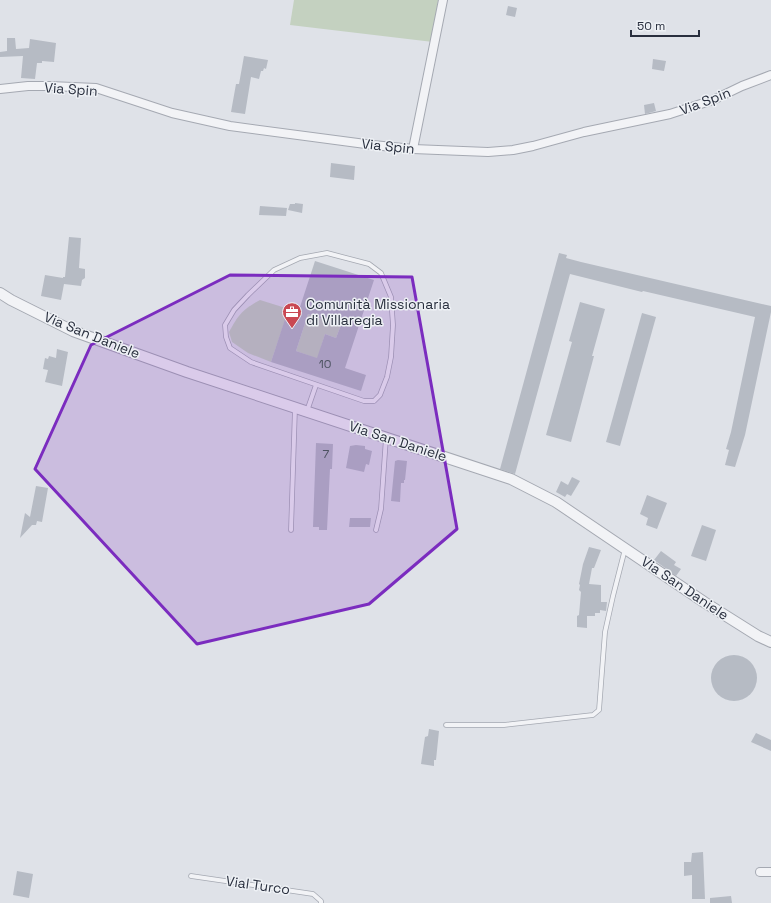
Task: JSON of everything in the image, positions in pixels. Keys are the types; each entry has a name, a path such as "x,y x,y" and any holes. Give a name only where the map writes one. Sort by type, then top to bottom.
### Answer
{"street":[{"path":"413,149 443,0"},
{"name":"Via Spin","path":"0,89 28,86 96,88 172,113 203,121 267,131 413,149 488,152 513,150 533,146 584,132 670,114 713,100 742,86 771,75"},
{"name":"Via San Daniele","path":"0,293 11,300 74,331 187,372 512,479 556,502 704,602 758,636 771,642"},
{"path":"760,872 771,872"}],"lane":[{"path":"327,253 369,264 381,273 391,297 393,324 391,357 387,377 380,395 374,401 364,401 316,385 251,362 242,357 230,348 226,337 225,325 234,310 274,270 300,258 327,253"},
{"path":"307,412 316,385"},
{"path":"291,530 295,408"},
{"path":"376,530 381,509 386,437"},
{"path":"446,725 504,725 594,715 599,710 605,632 612,596 626,548"},
{"name":"Vial Turco","path":"191,876 313,894 321,901 321,903"}],"highlighted area":[{"path":"230,275 412,277 457,529 369,604 197,644 35,469 91,345"}],"green space":[{"path":"294,0 438,0 433,42 290,25"},
{"path":"260,300 289,309 271,362 248,353 232,342 229,332 235,321 242,313 249,306"},
{"path":"308,314 341,325 336,338 325,334 321,347 321,360 296,351"}],"building":[{"path":"508,6 517,8 515,17 506,15"},
{"path":"7,38 15,38 16,49 29,48 30,39 56,43 54,62 42,61 42,63 37,63 35,79 21,78 23,56 0,57 0,52 7,51"},
{"path":"244,56 268,60 266,69 264,68 263,71 261,71 259,79 251,77 245,114 231,112 236,84 239,84"},
{"path":"653,59 666,61 664,71 652,69"},
{"path":"654,103 656,111 645,114 644,105"},
{"path":"331,163 355,166 354,180 330,177"},
{"path":"290,204 303,204 302,213 288,210"},
{"path":"260,206 287,208 286,216 259,215"},
{"path":"69,237 81,238 79,268 85,269 85,278 82,280 81,286 64,284 61,300 41,296 45,275 65,277"},
{"path":"559,253 567,255 566,258 581,262 771,306 745,435 735,467 725,465 729,450 726,449 731,432 755,317 642,292 570,274 515,474 500,469"},
{"name":"Comunità Missionaria di Villaregia","path":"315,261 374,280 345,368 366,375 361,391 271,362 290,304 300,307","holes":["308,314 341,325 336,338 325,334 317,358 296,351"]},
{"path":"580,302 605,309 571,442 546,435 572,342 569,341"},
{"path":"642,313 656,317 620,446 606,442"},
{"path":"57,349 68,352 62,386 45,382 48,370 43,369 45,358 48,359 49,356 56,358"},
{"path":"316,443 333,444 332,469 330,469 327,530 319,530 319,527 313,527"},
{"path":"350,446 365,446 365,449 372,451 369,465 366,464 364,472 346,468"},
{"path":"395,461 407,461 405,480 404,483 401,483 400,502 391,501"},
{"path":"572,477 580,481 571,496 567,494 565,497 556,492 561,481 568,485"},
{"path":"36,486 48,488 42,522 37,521 36,525 32,525 20,538 25,513 30,517"},
{"path":"647,495 667,503 657,529 646,525 648,518 640,514"},
{"path":"350,518 371,518 370,527 349,527"},
{"path":"702,525 716,530 706,561 691,556"},
{"path":"589,547 601,550 594,568 592,568 589,584 601,585 601,602 607,602 606,611 600,610 600,613 595,613 595,616 587,616 587,628 577,627 577,616 579,615 581,592 579,590 579,584 583,564"},
{"path":"661,551 676,562 674,565 681,569 676,576 654,560"},
{"path":"729,655 739,655 751,661 756,669 756,687 751,695 743,700 729,701 721,698 714,691 711,683 711,673 714,665 721,658"},
{"path":"429,729 439,731 434,766 421,764 425,737 428,736"},
{"path":"756,733 771,740 771,751 751,742"},
{"path":"703,852 705,899 692,899 692,875 684,876 684,862 691,862 692,853"},
{"path":"17,871 33,874 29,898 13,895"},
{"path":"731,896 732,903 710,903 710,898"}],"place":[{"name":"Comunità Missionaria di Villaregia","path":"292,329"}]}
